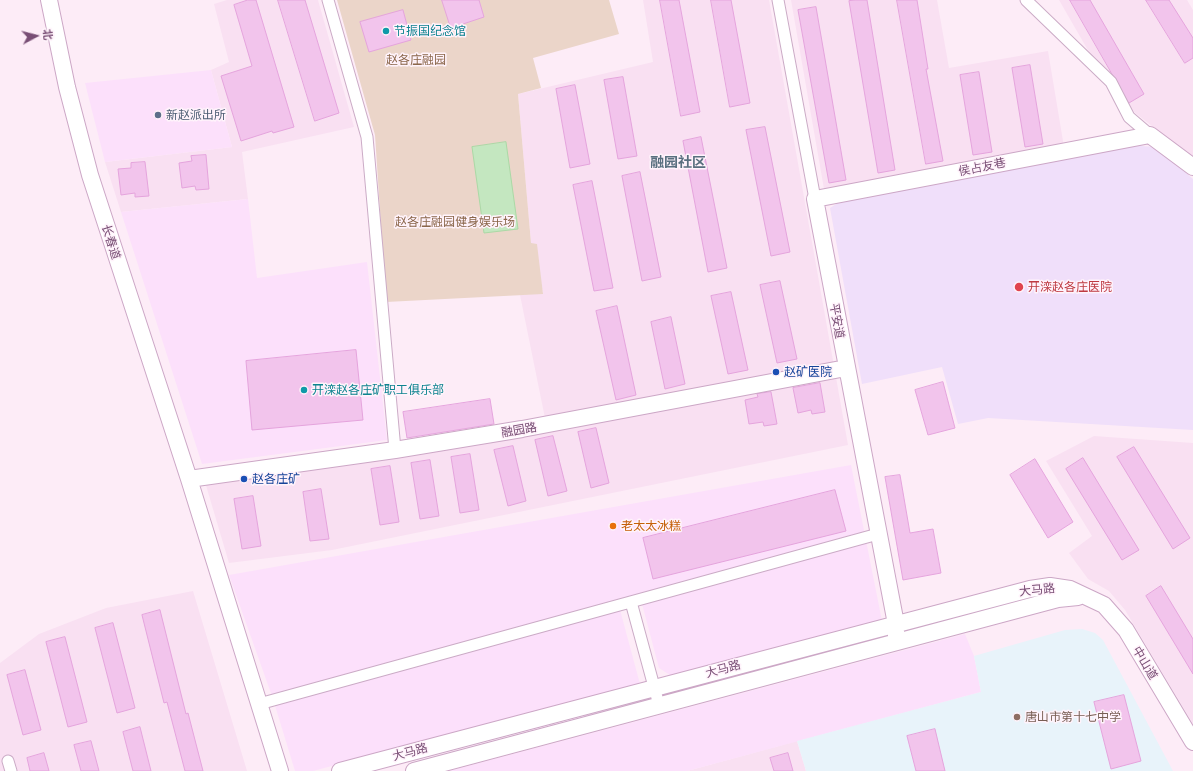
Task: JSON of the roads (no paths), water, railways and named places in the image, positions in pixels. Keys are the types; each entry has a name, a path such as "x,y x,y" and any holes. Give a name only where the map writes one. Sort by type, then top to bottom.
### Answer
{"street":[{"name":"长春道","path":"49,0 67,87 90,176 189,479 280,771"},
{"path":"328,0 367,137 395,450"},
{"name":"平安道","path":"778,0 846,368 896,624 896,641"},
{"path":"1026,0 1110,82 1130,117 1150,135 1193,167"},
{"name":"侯占友巷","path":"815,198 1150,135"},
{"name":"融园路","path":"189,479 395,450 530,428 846,368"},
{"path":"259,704 878,534"},
{"name":"大马路","path":"340,771 1030,589 1050,586 1070,589 1085,596"},
{"name":"大马路","path":"414,771 1058,598 1085,596"},
{"name":"中山道","path":"1085,596 1104,605 1126,630 1193,742"},
{"path":"631,602 659,705"}],"place":[{"name":"节振国纪念馆","path":"386,31"},
{"name":"新赵派出所","path":"158,115"},
{"name":"开滦赵各庄医院","path":"1019,287"},
{"name":"赵矿医院","path":"776,372"},
{"name":"开滦赵各庄矿职工俱乐部","path":"304,390"},
{"name":"赵各庄矿","path":"244,479"},
{"name":"老太太冰糕","path":"613,526"},
{"name":"唐山市第十七中学","path":"1017,717"}],"district":[{"name":"融园社区","path":"678,162"}],"park label":[{"name":"赵各庄融园","path":"416,60"},
{"name":"赵各庄融园健身娱乐场","path":"455,222"}]}
